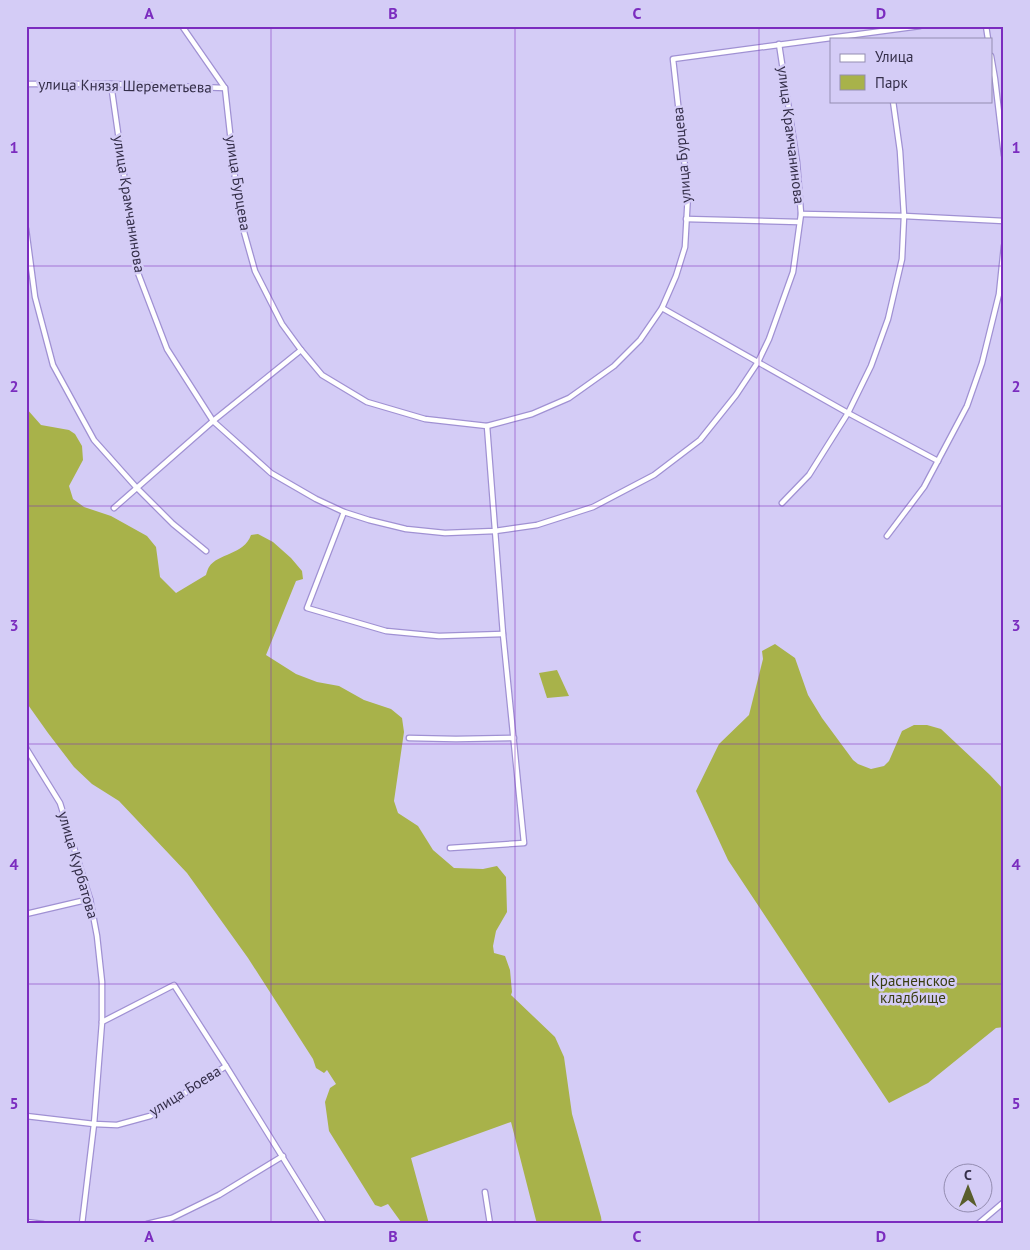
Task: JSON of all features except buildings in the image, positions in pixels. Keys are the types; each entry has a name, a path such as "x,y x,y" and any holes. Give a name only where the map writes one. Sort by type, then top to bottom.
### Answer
{"street":[{"name":"улица Бурцева","path":"182,26 224,88 239,214 255,271 282,324 301,350 322,375 367,402 425,419 487,426 532,414 569,398 614,366 640,340 662,308 676,276 684,247 688,194 673,59 779,44"},
{"path":"832,38 920,26"},
{"path":"884,32 885,38"},
{"path":"779,44 830,38"},
{"name":"улица Крамчанинова","path":"111,84 138,273 167,349 213,421 271,473 316,499 344,512 406,529 445,533 495,531 537,525 593,507 654,475 700,440 736,395 758,362 769,339 793,272 800,222 798,162 779,44"},
{"path":"992,62 1004,155"},
{"name":"улица Князя Шереметьева","path":"26,84 111,84 224,88"},
{"path":"782,503 809,475 848,413 871,366 888,319 902,258 904,216 900,151 893,102"},
{"path":"800,214 904,216 1004,221"},
{"path":"686,218 800,222"},
{"path":"26,229 36,297 53,364 94,440 136,487 173,524 206,551"},
{"path":"887,536 924,487 966,406 982,363 999,294 1004,246"},
{"path":"662,308 848,413 938,461"},
{"path":"114,508 213,421 301,350"},
{"path":"450,848 524,843 487,426"},
{"path":"344,512 307,608 386,631 439,636 504,634"},
{"path":"409,738 514,738"},
{"name":"улица Курбатова","path":"26,748 60,803 90,899 97,936 102,982 102,1022 94,1124 82,1224"},
{"path":"26,914 90,899"},
{"path":"102,1022 174,985 324,1224"},
{"name":"улица Боева","path":"26,1116 94,1124 117,1124 150,1116 226,1066"},
{"path":"147,1224 172,1218 219,1195 283,1156"},
{"path":"485,1192 490,1224"},
{"path":"978,1224 1004,1202"},
{"path":"26,1222 42,1224"}],"green space":[{"path":"26,408 41,425 69,430 75,434 82,446 83,460 69,486 73,499 84,507 111,516 147,536 156,547 160,577 176,593 206,575 213,562 243,546 248,542 251,535 258,534 273,542 302,571 303,579 296,581 266,655 296,674 317,682 339,686 364,700 391,709 402,718 404,732 394,801 398,813 418,826 433,850 454,868 483,869 497,866 506,877 507,912 496,931 493,946 494,953 505,956 510,970 511,995 555,1037 564,1057 572,1114 602,1224 537,1224 511,1122 411,1158 429,1224 401,1224 388,1204 381,1207 375,1205 329,1131 325,1102 330,1088 336,1084 327,1070 324,1073 316,1068 313,1059 248,958 187,873 119,801 92,784 74,767 26,702"},
{"name":"Красненское кладбище","path":"775,644 795,658 808,695 822,718 858,764 871,769 884,766 889,761 902,731 914,725 927,725 941,729 1004,790 1004,1027 996,1028 928,1083 889,1103 728,860 696,791 719,744 749,715 763,659 762,651"},
{"path":"557,670 569,696 547,698 539,673"}]}
